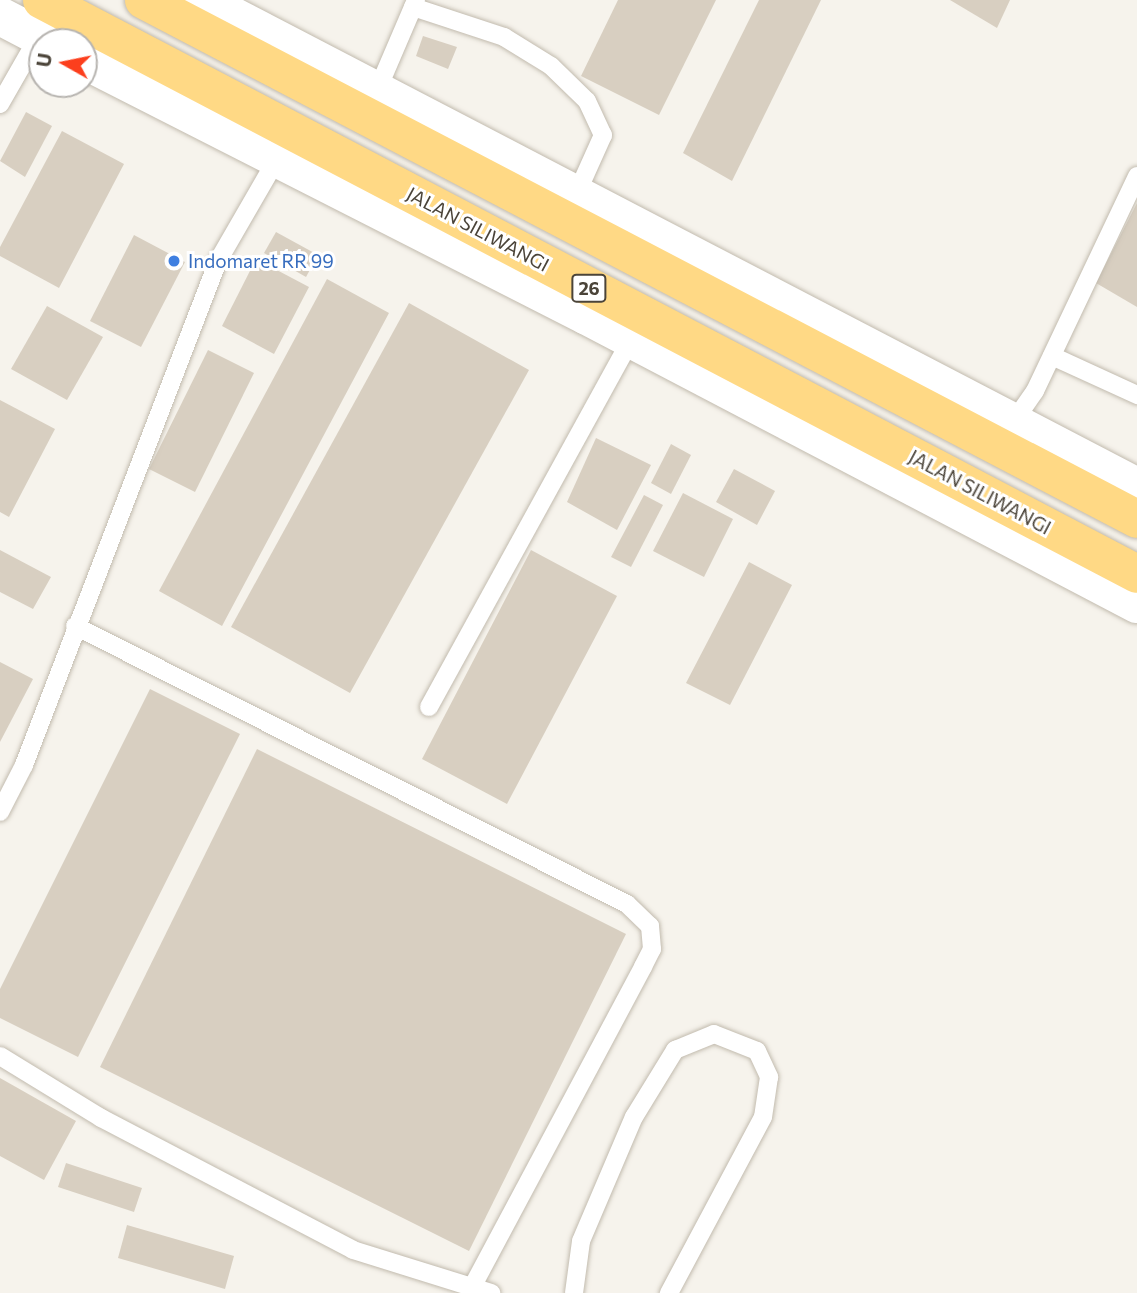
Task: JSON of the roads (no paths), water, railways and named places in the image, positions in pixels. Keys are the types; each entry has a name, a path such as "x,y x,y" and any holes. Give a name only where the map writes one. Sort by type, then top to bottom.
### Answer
{"highway":[{"name":"26","path":"144,0 1137,519"},
{"name":"JALAN SILIWANGI","path":"44,26 593,304 1137,574"}],"street":[{"path":"202,0 1137,487"},
{"path":"0,16 44,26"},
{"path":"98,67 277,159 593,304 630,342 1137,604"}],"lane":[{"path":"377,91 415,4 504,37 551,66 586,101 603,135 576,195"},
{"path":"0,104 44,26"},
{"path":"0,812 24,765 75,626 218,261 277,159"},
{"path":"1012,424 1052,356 1137,176"},
{"path":"429,707 630,342"},
{"path":"1052,356 1137,394"},
{"path":"75,626 627,904 650,926 652,949 471,1289"},
{"path":"574,1293 581,1241 634,1117 675,1050 714,1034 757,1051 769,1077 763,1117 669,1293"},
{"path":"0,1056 101,1118 353,1250 471,1289 491,1293"}],"place":[{"name":"Indomaret RR 99","path":"174,261"}]}
